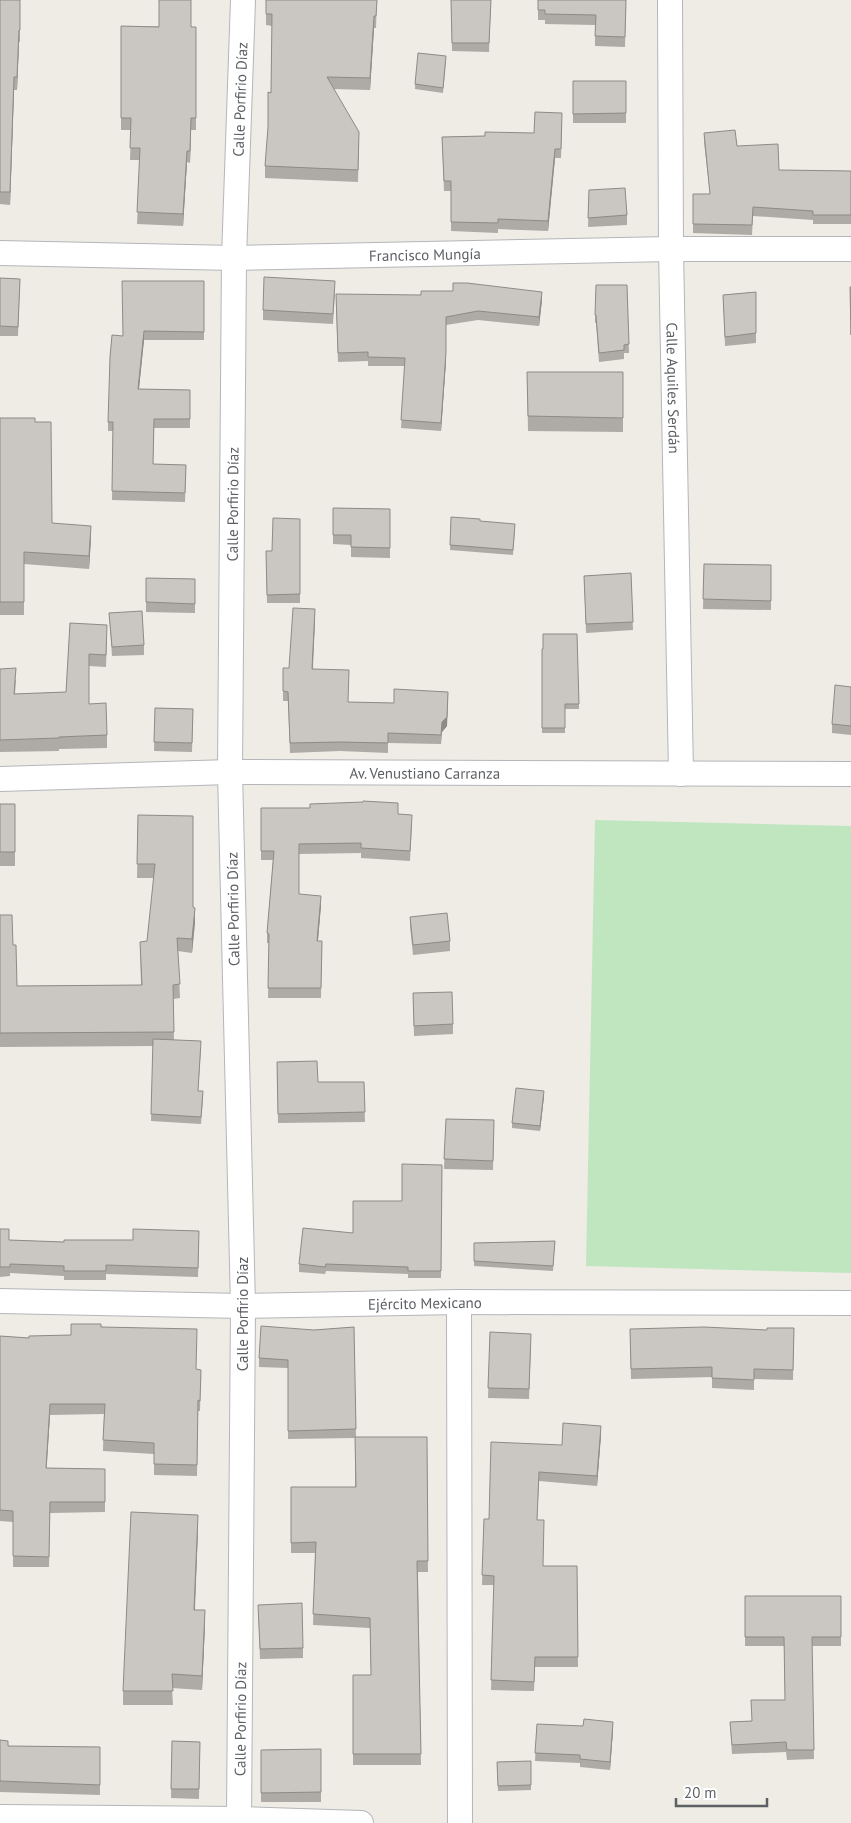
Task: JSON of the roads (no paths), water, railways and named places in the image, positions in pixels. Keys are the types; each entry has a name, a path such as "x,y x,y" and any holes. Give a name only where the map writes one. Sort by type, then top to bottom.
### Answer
{"street":[{"name":"Calle Porfirio Díaz","path":"239,1819 243,1306 230,772 234,258 243,0"},
{"name":"Calle Aquiles Serdán","path":"670,0 671,249 680,774"},
{"name":"Francisco Mungía","path":"0,253 234,258 671,249 851,249"},
{"name":"Av. Venustiano Carranza","path":"0,779 230,772 851,774"},
{"name":"Ejército Mexicano","path":"0,1301 243,1306 459,1302 851,1303"},
{"path":"459,1302 460,1823"},
{"path":"0,1817 239,1819 361,1823"}]}
